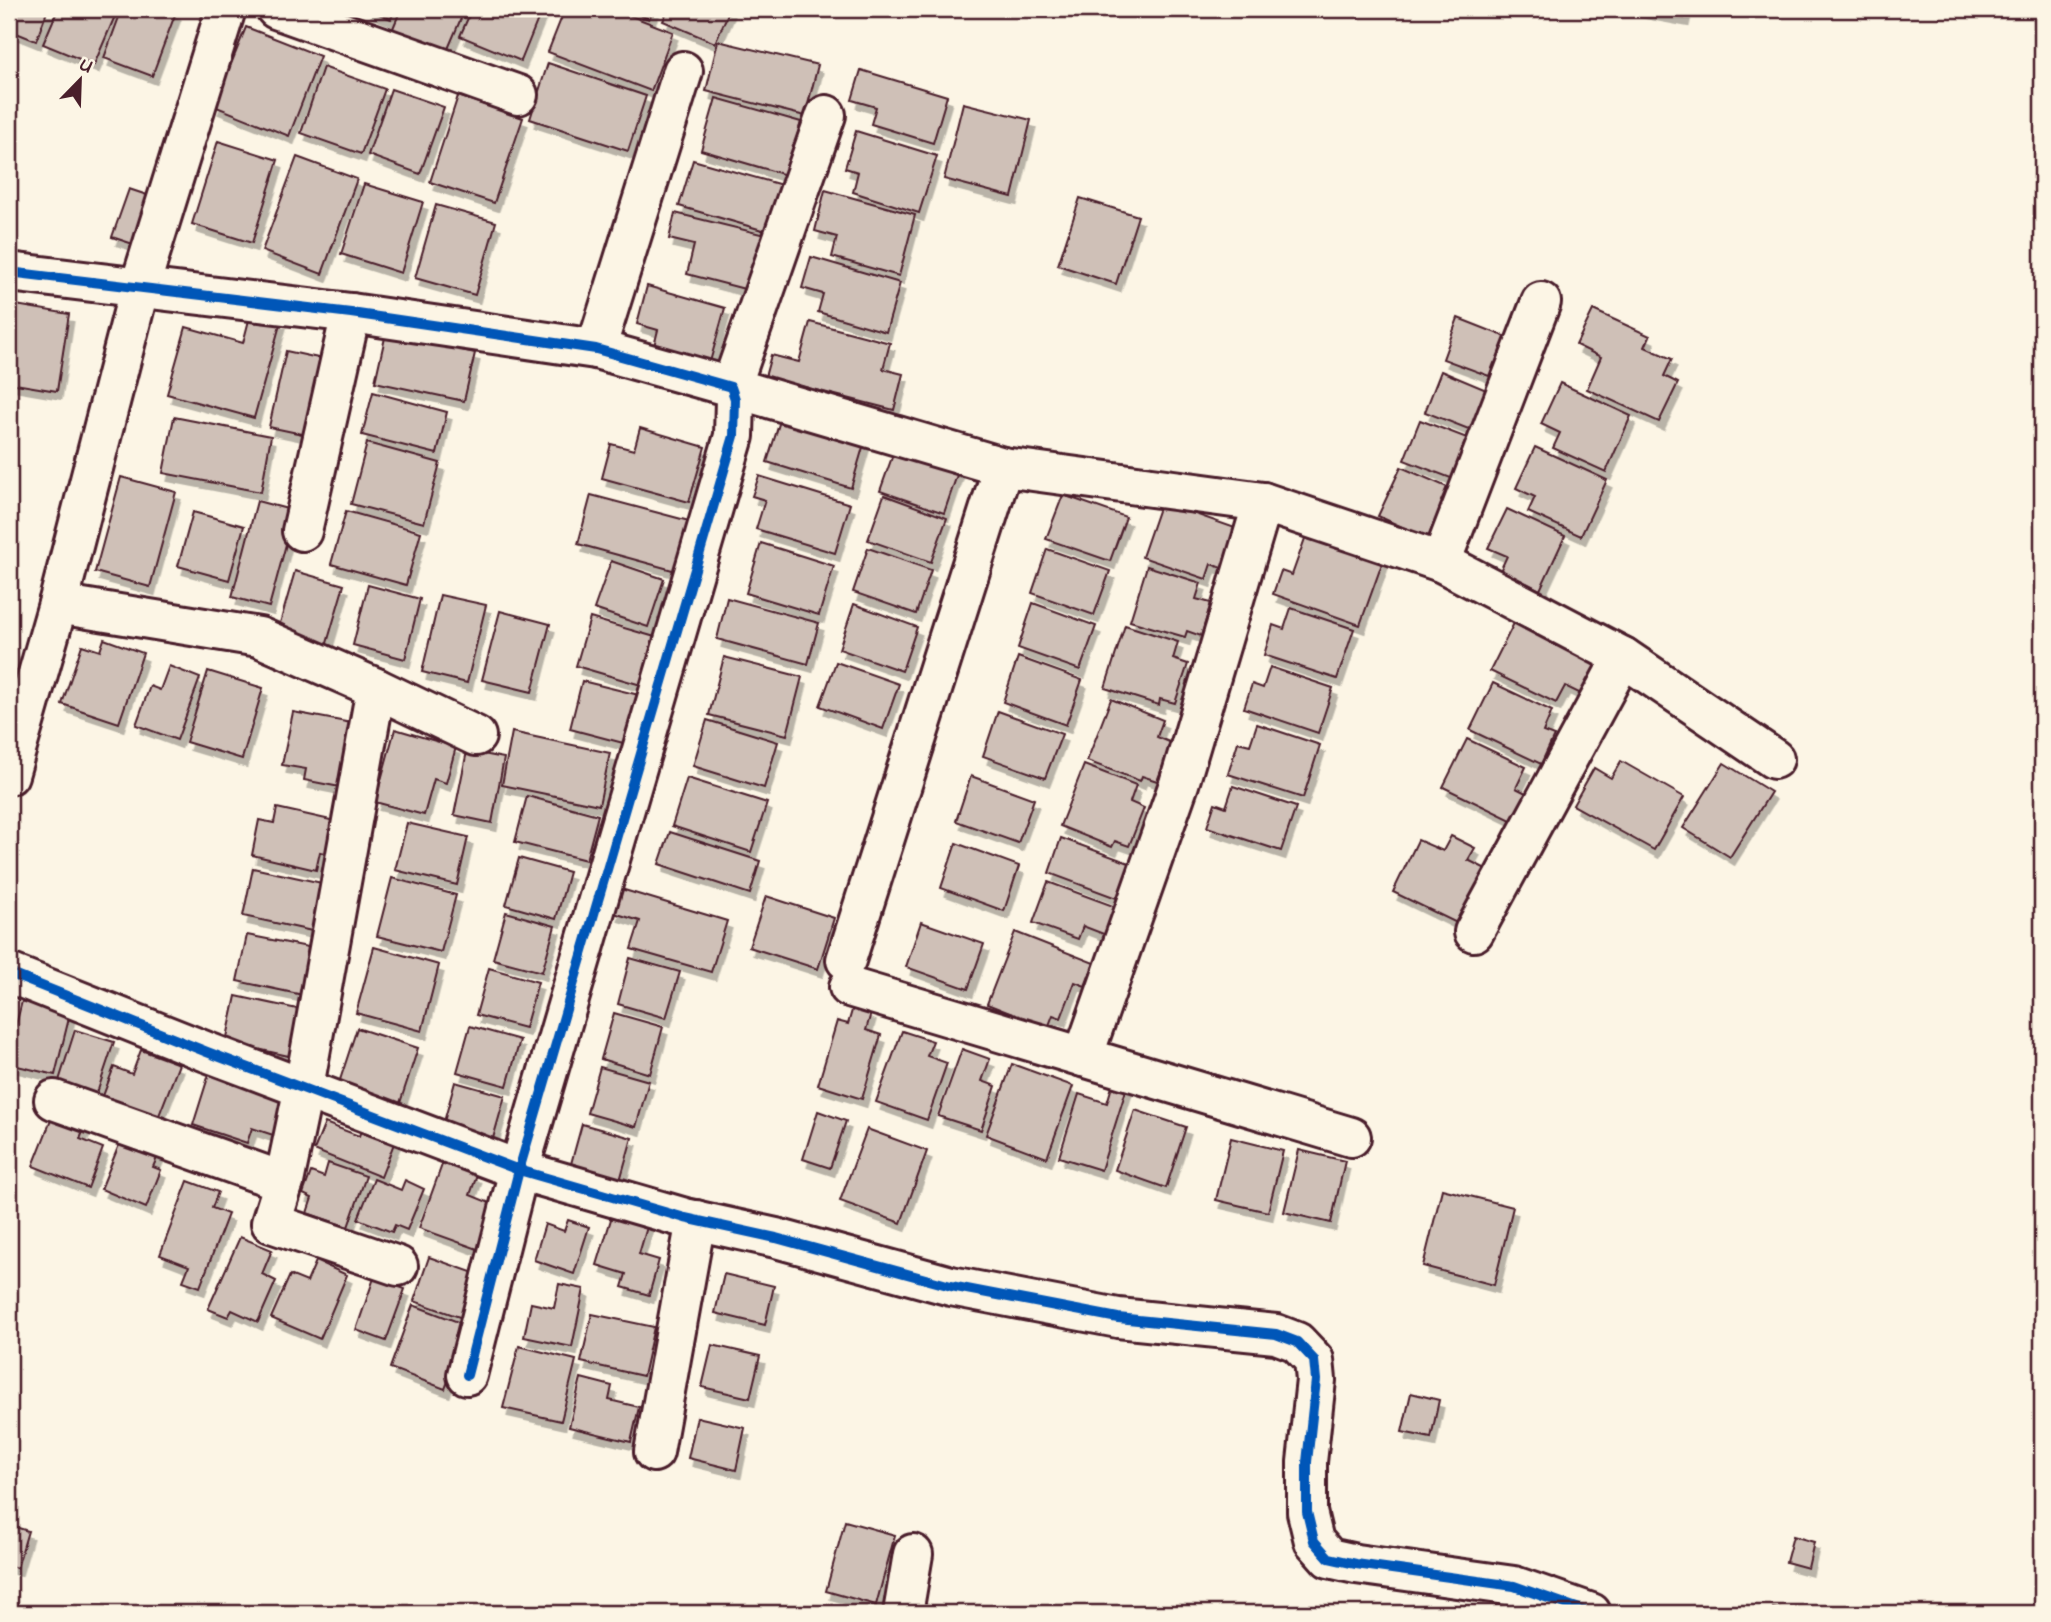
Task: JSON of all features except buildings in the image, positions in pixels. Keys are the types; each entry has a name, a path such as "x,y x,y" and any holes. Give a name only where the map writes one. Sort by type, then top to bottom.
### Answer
{"street":[{"path":"9,775 58,604 140,286 226,9"},
{"path":"276,9 518,95"},
{"path":"596,349 683,71"},
{"path":"467,1376 519,1170 734,436 735,399 731,387 826,115"},
{"path":"9,272 351,313 596,349 1003,467 1263,502 1441,562 1623,657 1774,759"},
{"path":"1441,562 1541,302"},
{"path":"302,531 351,313"},
{"path":"1003,467 847,973 1083,1057 1351,1137"},
{"path":"1083,1057 1179,784 1263,502"},
{"path":"58,604 260,637 476,736"},
{"path":"1474,932 1623,657"},
{"path":"376,688 304,1087 284,1182 271,1223 398,1266"},
{"path":"9,973 207,1052 519,1170 696,1220 776,1238 951,1286 1118,1318 1276,1334 1297,1342 1314,1360 1316,1380 1307,1462 1307,1512 1314,1541 1329,1558 1514,1586 1591,1613"},
{"path":"54,1100 284,1182"},
{"path":"654,1452 696,1220"},
{"path":"903,1613 913,1554"}],"cycle path":[{"path":"9,272 351,313 596,349 731,387 735,399 734,436 519,1170 467,1375"},
{"path":"9,973 207,1052 519,1170 685,1218 776,1238 951,1286 1118,1318 1276,1334 1297,1342 1314,1360 1316,1380 1307,1462 1307,1512 1314,1541 1329,1558 1514,1586 1591,1613"}]}
